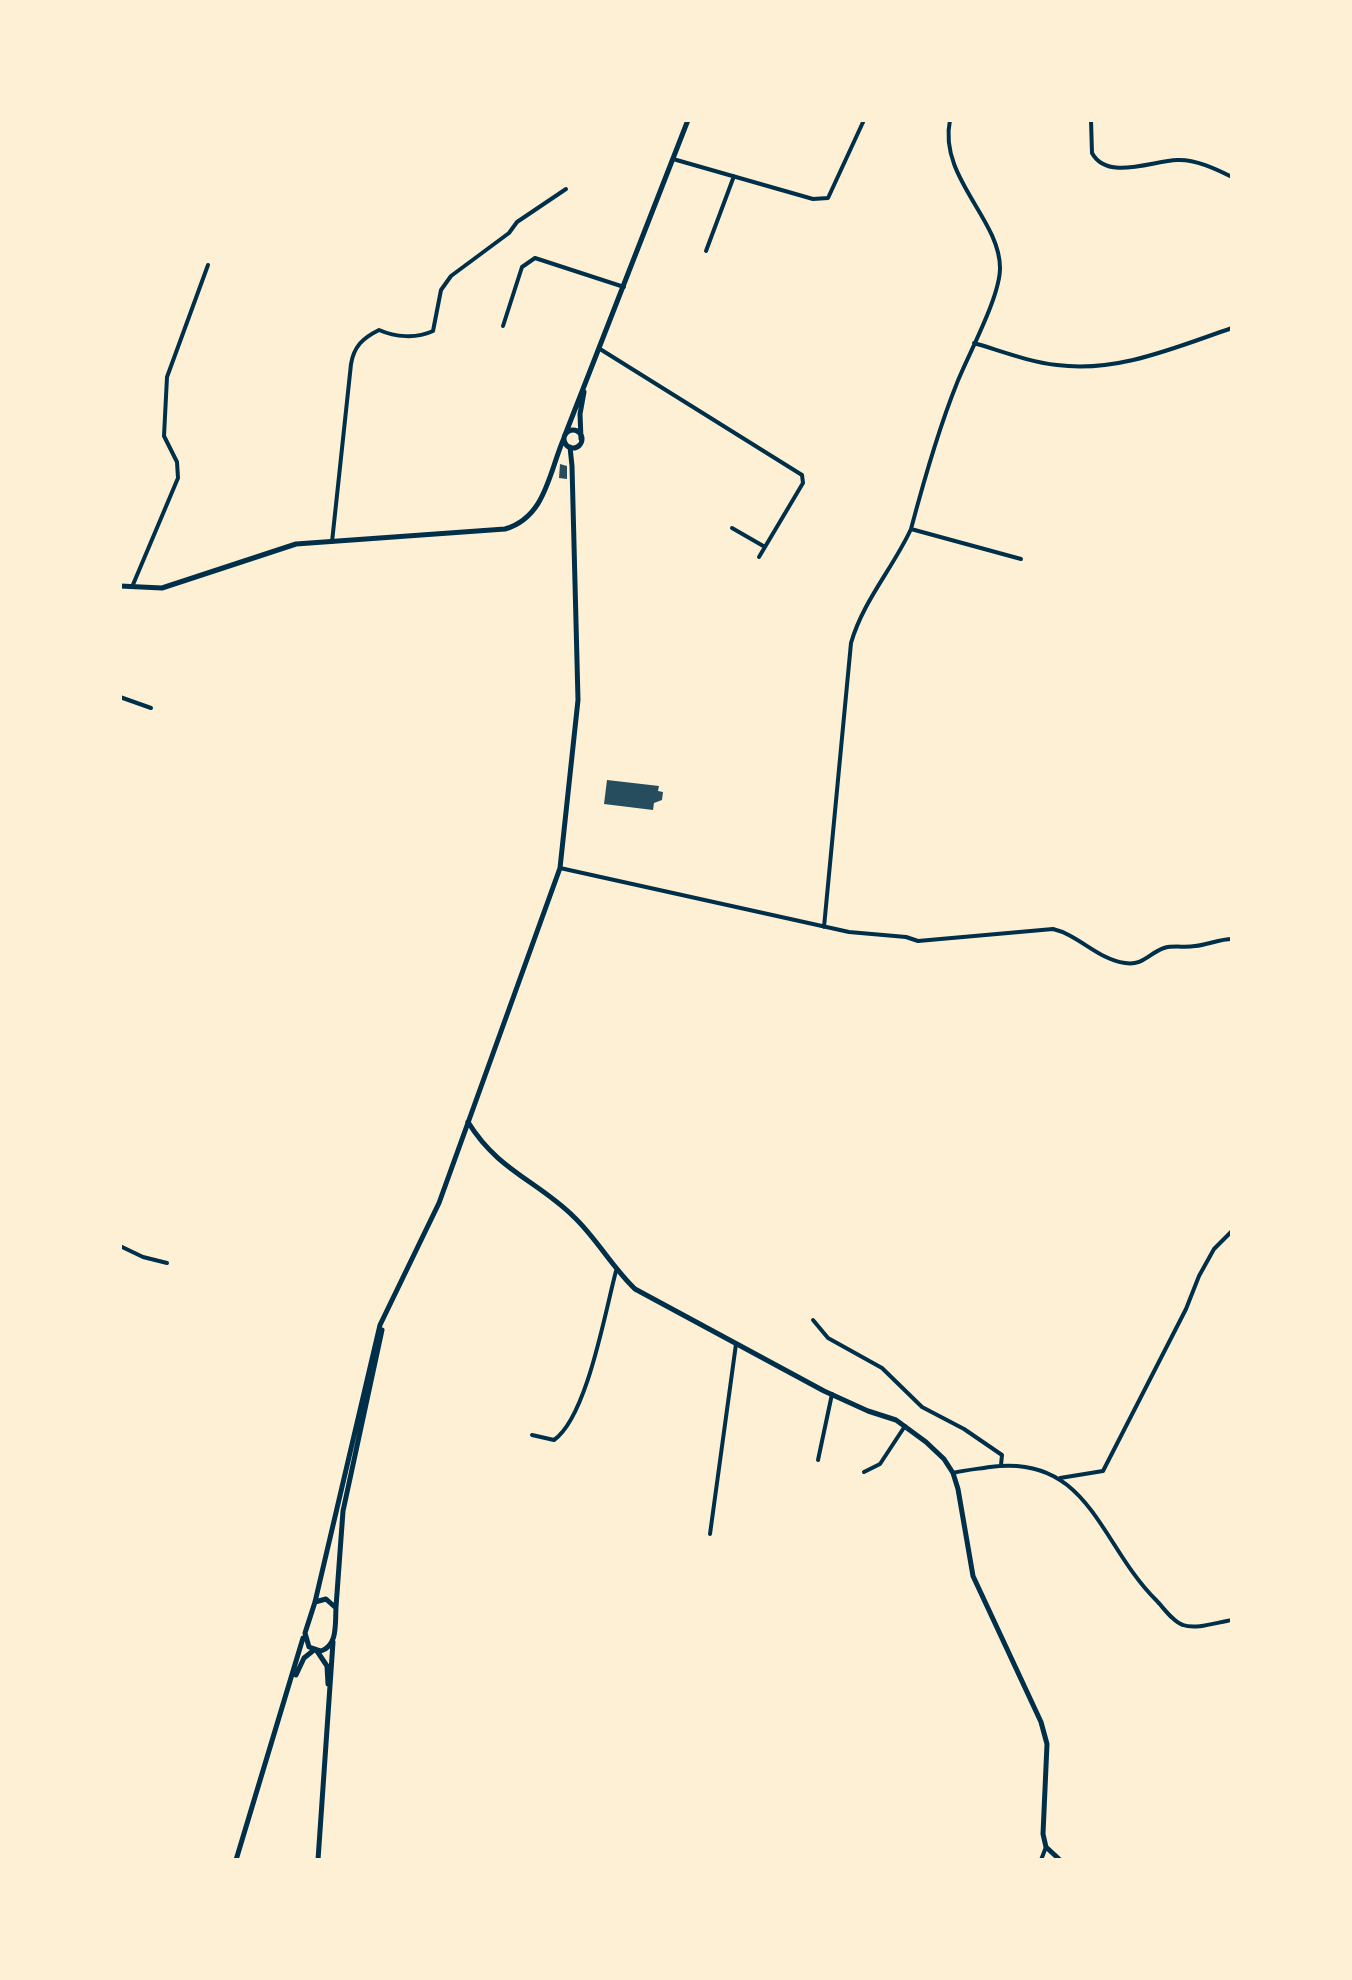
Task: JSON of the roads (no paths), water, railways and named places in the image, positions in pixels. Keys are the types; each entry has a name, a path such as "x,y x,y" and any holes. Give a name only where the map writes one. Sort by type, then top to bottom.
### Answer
{"main road":[{"path":"120,586 162,588 282,548 505,529 517,525 538,506 688,120"},
{"path":"572,466 581,439 580,414 586,383"},
{"path":"565,437 575,431 581,439"},
{"path":"236,1860 250,1805 315,1602 380,1325 439,1203 560,868 578,700 572,466 565,437"},
{"path":"555,462 569,447 577,447"},
{"path":"468,1121 480,1142 494,1155 574,1217 616,1271 635,1289 832,1394 896,1420 944,1459 953,1473 973,1576 1041,1722 1047,1744 1043,1819 1046,1847 1060,1860"},
{"path":"318,1860 343,1511 386,1311"},
{"path":"315,1602 326,1599 336,1608"},
{"path":"305,1633 307,1644 316,1650 327,1666 329,1701"},
{"path":"289,1690 304,1658 316,1650 327,1649 333,1640"}],"street":[{"path":"673,159 813,199 828,198 864,120"},
{"path":"824,927 851,643 858,619 901,551 911,529 956,386 998,284 999,260 991,237 952,161 948,138 950,120"},
{"path":"1091,120 1092,153 1099,162 1122,168 1178,159 1201,164 1232,177"},
{"path":"706,251 734,176"},
{"path":"332,542 351,364 357,346 365,337 379,330 397,336 433,331 441,290 451,276 509,233 517,222 566,189"},
{"path":"503,326 522,267 535,258 624,287"},
{"path":"132,587 178,478 177,462 164,436 167,377 208,265"},
{"path":"974,343 1047,363 1080,367 1144,358 1232,328"},
{"path":"600,349 802,475 803,483 759,557"},
{"path":"732,528 765,547"},
{"path":"911,529 1021,559"},
{"path":"120,697 151,708"},
{"path":"560,868 824,927 934,941 1053,929 1065,932 1108,958 1129,964 1139,964 1162,948 1232,939"},
{"path":"1060,1478 1103,1471 1186,1309 1206,1262 1232,1231"},
{"path":"120,1246 143,1257 167,1263"},
{"path":"532,1435 554,1440 562,1434 580,1406 616,1271"},
{"path":"813,1320 828,1338 882,1368 922,1407 964,1429 1002,1455 1001,1465"},
{"path":"710,1534 736,1342"},
{"path":"818,1460 832,1394"},
{"path":"864,1472 880,1464 905,1426"},
{"path":"953,1473 1001,1465 1028,1466 1060,1478 1091,1507 1138,1582 1181,1625 1232,1620"},
{"path":"1041,1860 1046,1847"}]}
